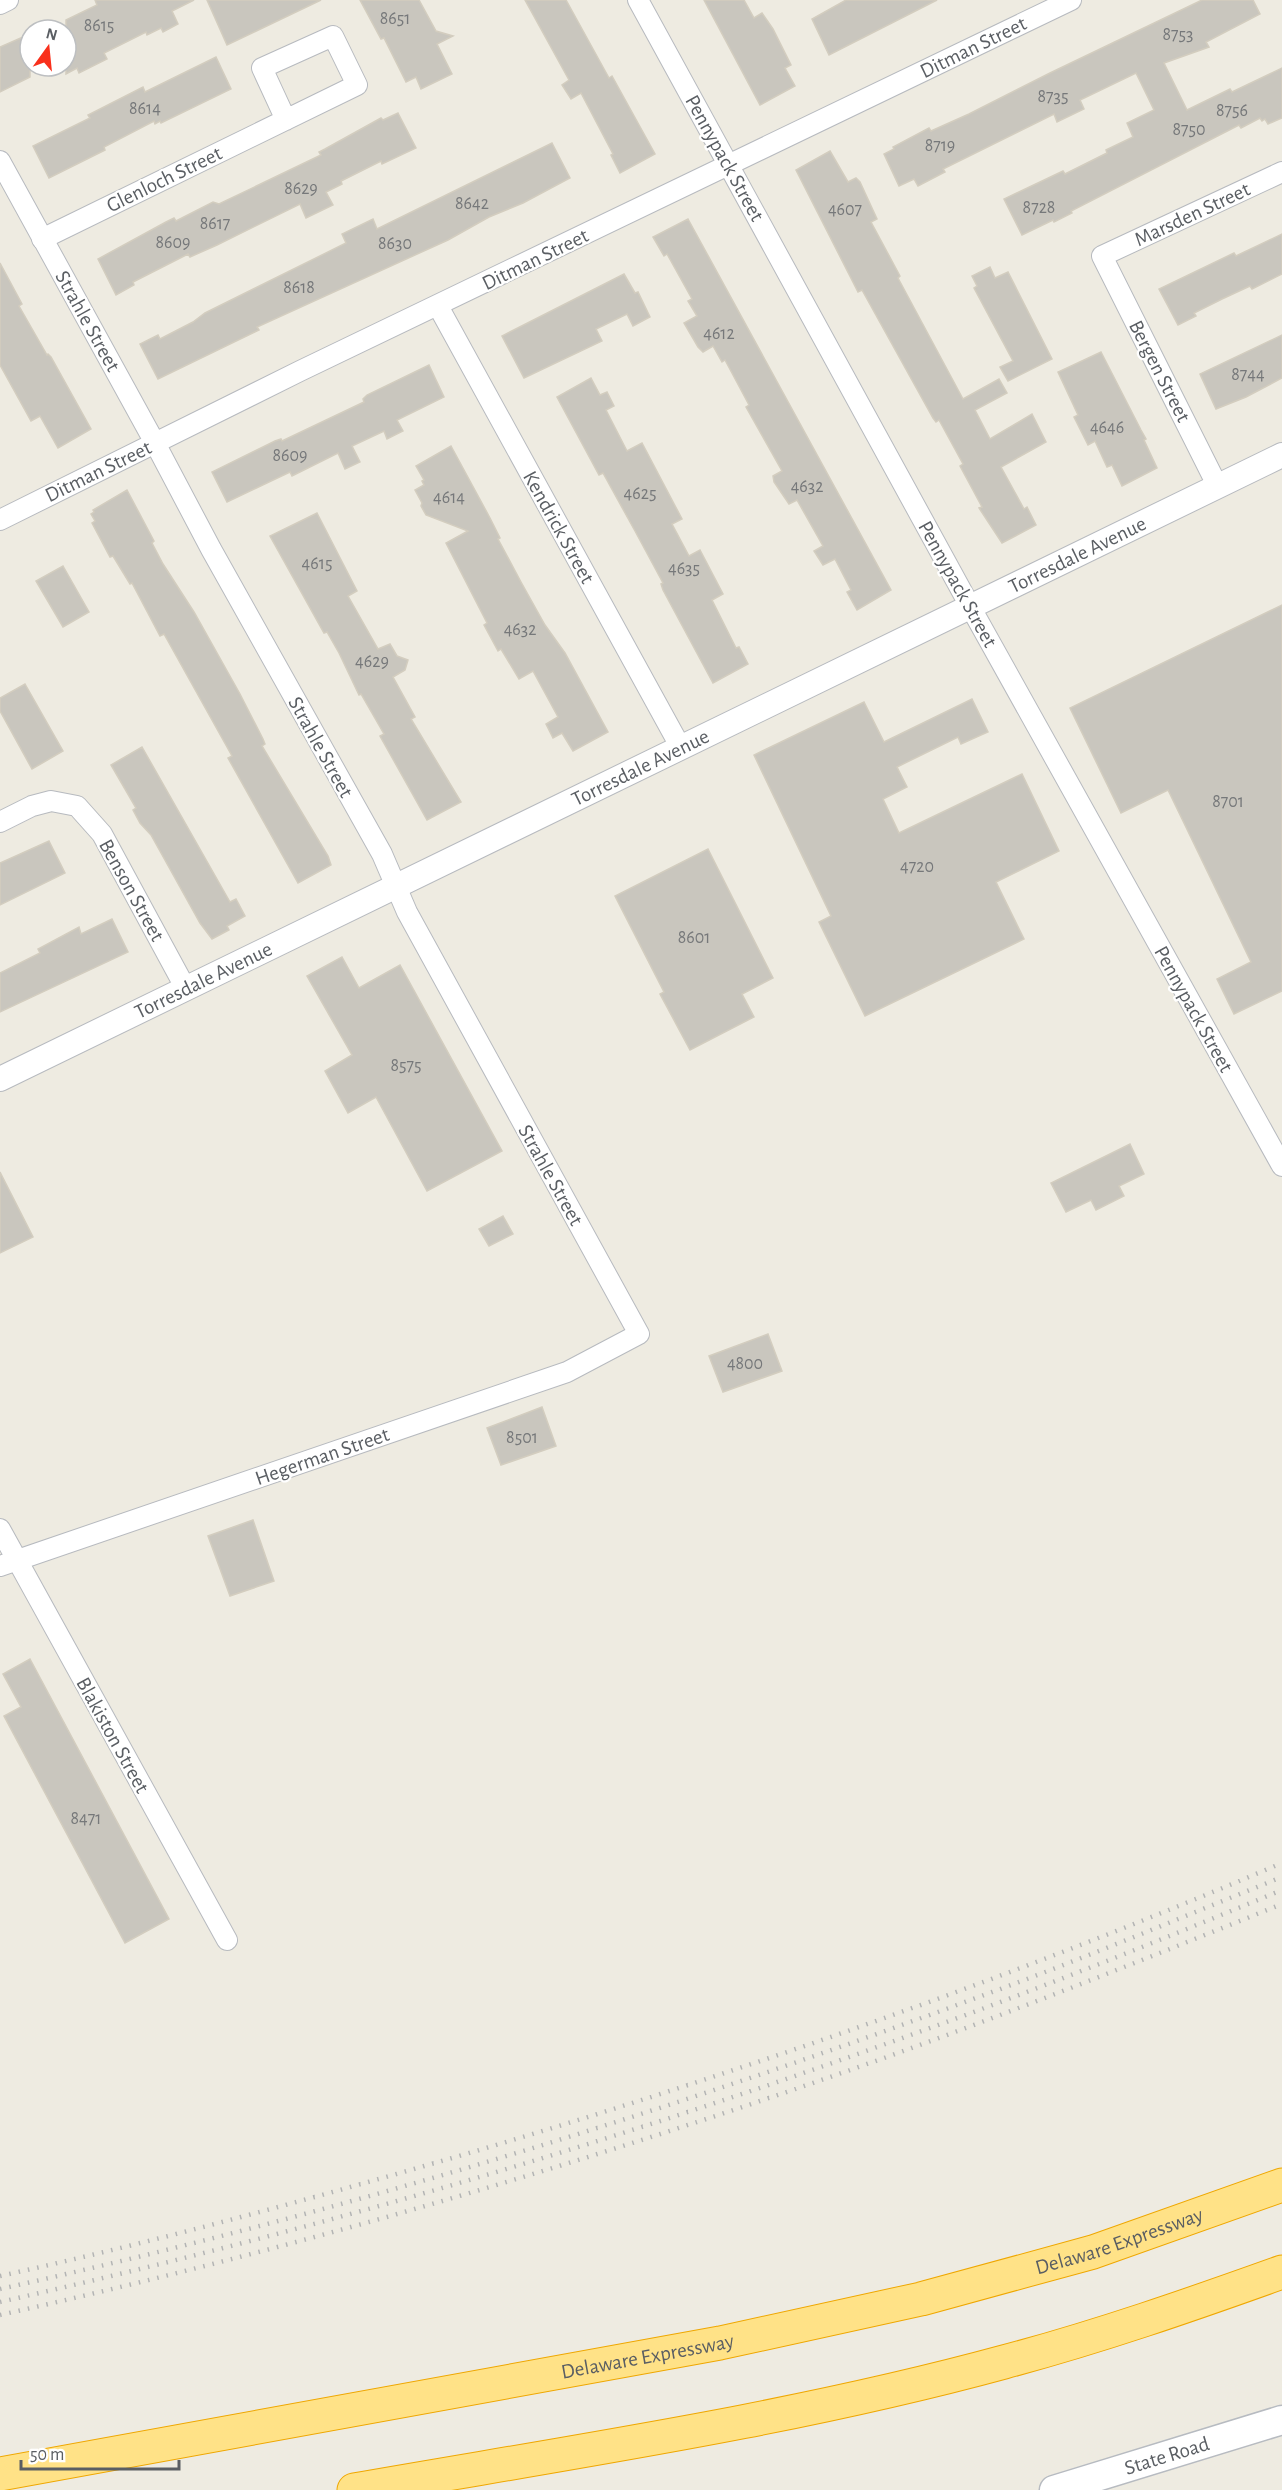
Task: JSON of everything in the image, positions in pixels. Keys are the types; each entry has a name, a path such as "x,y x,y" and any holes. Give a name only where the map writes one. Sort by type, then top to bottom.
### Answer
{"highway":[{"name":"Delaware Expressway","path":"0,2474 720,2343 921,2299 1093,2252 1282,2185"},
{"path":"354,2490 736,2422 866,2396 1004,2362 1150,2320 1282,2272"}],"main road":[{"name":"State Road","path":"1054,2490 1282,2420"}],"street":[{"path":"0,4 8,0"},
{"name":"Pennypack Street","path":"638,0 971,608 1282,1166"},
{"name":"Ditman Street","path":"0,520 300,371 1071,0"},
{"name":"Glenloch Street","path":"42,239 286,120 357,85 333,36 262,68 286,120"},
{"name":"Strahle Street","path":"0,161 211,549 382,854 407,912 639,1334"},
{"name":"Marsden Street","path":"1102,256 1282,171"},
{"name":"Bergen Street","path":"1102,256 1218,487"},
{"name":"Kendrick Street","path":"438,306 681,748"},
{"name":"Torresdale Avenue","path":"0,1079 1282,456"},
{"name":"Benson Street","path":"0,822 32,806 51,801 78,806 102,834 186,988"},
{"name":"Hegerman Street","path":"9,1563 567,1372 639,1334"},
{"name":"Blakiston Street","path":"0,1529 9,1563 227,1940"}],"building":[{"path":"95,0 194,0 172,11 178,24 163,32 161,28 147,35 146,32 104,53 107,59 79,73 78,18 70,18 97,5"},
{"path":"207,0 321,0 227,45"},
{"path":"360,0 419,0 436,31 453,36 437,44 452,74 421,89 416,77 406,82 384,38 381,39"},
{"path":"525,0 566,0 655,154 620,173 611,155 613,154 581,93 571,99 562,85 569,80"},
{"path":"704,0 744,0 754,18 762,13 773,29 791,65 785,68 795,86 760,105"},
{"path":"846,0 937,0 829,55 812,19"},
{"path":"1202,0 1253,0 1260,14 1206,42 1209,47 1164,63 1187,110 1230,89 1232,92 1282,68 1282,118 1268,124 1265,119 1262,121 1260,118 1241,128 1239,125 1071,211 1072,213 1022,235 1004,199 1063,171 1065,174 1107,153 1106,150 1133,137 1127,123 1154,110 1136,73 1080,100 1084,109 1057,122 1054,114 943,169 945,172 918,186 914,179 899,186 884,154 894,149 893,147 929,128 931,131 969,114"},
{"path":"18,39 18,78 28,78 0,92 0,47"},
{"path":"216,57 231,89 161,123 160,121 155,124 154,121 104,147 105,150 49,178 33,146 90,118 88,115 143,87 145,92"},
{"path":"398,113 416,148 382,164 381,161 341,181 342,184 326,192 333,205 306,218 300,204 217,245 190,257 188,254 133,282 134,285 116,295 98,259 174,218 176,221 213,202 219,204 321,155 319,152 381,118 383,120"},
{"path":"552,143 570,178 523,203 489,217 448,240 257,327 259,330 158,379 140,344 158,335 160,339 205,313 346,243 342,234 373,219 377,229"},
{"path":"830,151 848,182 856,178 860,182 877,219 871,222 900,276 898,278 963,399 999,379 1007,393 975,410 990,439 1032,414 1046,442 1001,467 1024,509 1027,507 1036,525 1002,543 979,508 982,507 960,466 963,464 939,420 936,422 933,418 862,290 858,292 796,170"},
{"path":"688,219 891,590 857,610 847,592 851,590 835,559 823,565 814,551 823,546 797,500 789,504 774,482 773,476 782,471 746,407 749,405 725,360 722,362 713,346 703,352 684,323 697,316 688,301 692,299 667,254 664,256 653,237"},
{"path":"1282,234 1282,274 1252,289 1250,286 1222,299 1194,313 1196,316 1178,325 1159,289 1234,253 1236,256"},
{"path":"0,263 22,304 19,306 47,355 51,357 91,429 58,448 40,416 31,421 0,365"},
{"path":"990,267 995,278 1008,272 1052,359 1008,381 1000,367 1013,361 974,288 977,286 972,276"},
{"path":"624,274 635,293 638,292 650,317 633,326 627,314 596,329 602,341 524,378 502,336"},
{"path":"1282,335 1282,378 1246,397 1216,409 1200,374"},
{"path":"1101,352 1146,439 1144,440 1157,468 1122,486 1112,465 1107,467 1095,441 1088,445 1074,417 1078,415 1058,372"},
{"path":"429,365 444,397 397,420 403,431 387,439 384,431 352,446 360,462 345,469 338,453 292,476 290,472 227,502 212,472 275,441 281,439 282,441 364,402 363,399 367,395"},
{"path":"591,378 600,395 607,392 614,406 606,410 627,451 642,443 682,519 672,524 689,556 700,550 723,594 712,600 736,648 739,647 748,664 713,683 663,590 661,584 663,583 635,531 603,473 599,475 557,397"},
{"path":"451,446 521,582 545,625 565,653 608,732 573,751 562,733 553,738 546,724 558,717 533,671 519,679 501,649 498,651 484,625 487,623 446,543 468,531 426,515 421,506 422,503 415,490 424,485 422,481 424,480 416,466"},
{"path":"127,490 154,541 152,543 163,564 194,612 240,694 263,739 265,744 262,746 328,856 331,865 298,883 228,758 232,756 164,634 160,636 132,583 130,584 113,556 110,557 92,523 95,521 91,514 93,510"},
{"path":"317,513 357,591 348,596 378,649 390,644 397,656 408,660 405,670 393,677 415,717 411,719 461,802 427,820 380,736 384,734 361,694 359,695 339,653 327,632 324,633 270,536"},
{"path":"63,566 89,612 63,627 36,581"},
{"path":"1282,605 1282,991 1234,1014 1217,979 1251,962 1168,790 1121,813 1070,708"},
{"path":"25,684 63,751 32,769 0,711 0,698"},
{"path":"972,699 988,732 961,744 958,737 897,767 907,787 883,799 899,833 1022,774 1059,851 996,882 1024,939 865,1016 819,922 831,916 754,755 864,702 884,742"},
{"path":"142,747 230,902 236,899 245,916 227,926 229,930 212,939 200,923 151,835 140,823 133,810 136,808 111,765"},
{"path":"49,841 65,873 0,905 0,863"},
{"path":"708,849 773,978 742,994 754,1017 690,1050 660,994 664,992 615,896"},
{"path":"112,919 128,952 0,1012 0,973 40,953 38,949 79,927 81,934"},
{"path":"342,957 359,988 400,965 502,1151 427,1191 376,1097 348,1113 325,1071 352,1055 307,976"},
{"path":"1130,1144 1144,1174 1119,1186 1124,1196 1096,1210 1091,1200 1066,1212 1051,1183"},
{"path":"0,1172 33,1237 0,1253"},
{"path":"503,1216 513,1234 489,1246 479,1229"},
{"path":"768,1334 782,1371 723,1392 709,1356"},
{"path":"542,1407 556,1446 501,1465 487,1428"},
{"path":"253,1520 274,1581 230,1596 208,1536"},
{"path":"30,1659 169,1919 125,1943 4,1716 21,1707 3,1674"}],"railway":[{"path":"0,2276 173,2235 288,2204 459,2156 668,2092 977,1984 1282,1863"},
{"path":"0,2289 257,2227 511,2155 637,2115 763,2074 1011,1985 1282,1877"},
{"path":"0,2302 232,2246 577,2148 804,2073 916,2033 1145,1946 1282,1890"},
{"path":"0,2315 106,2291 316,2237 627,2145 833,2076 946,2035 1282,1904"}]}
